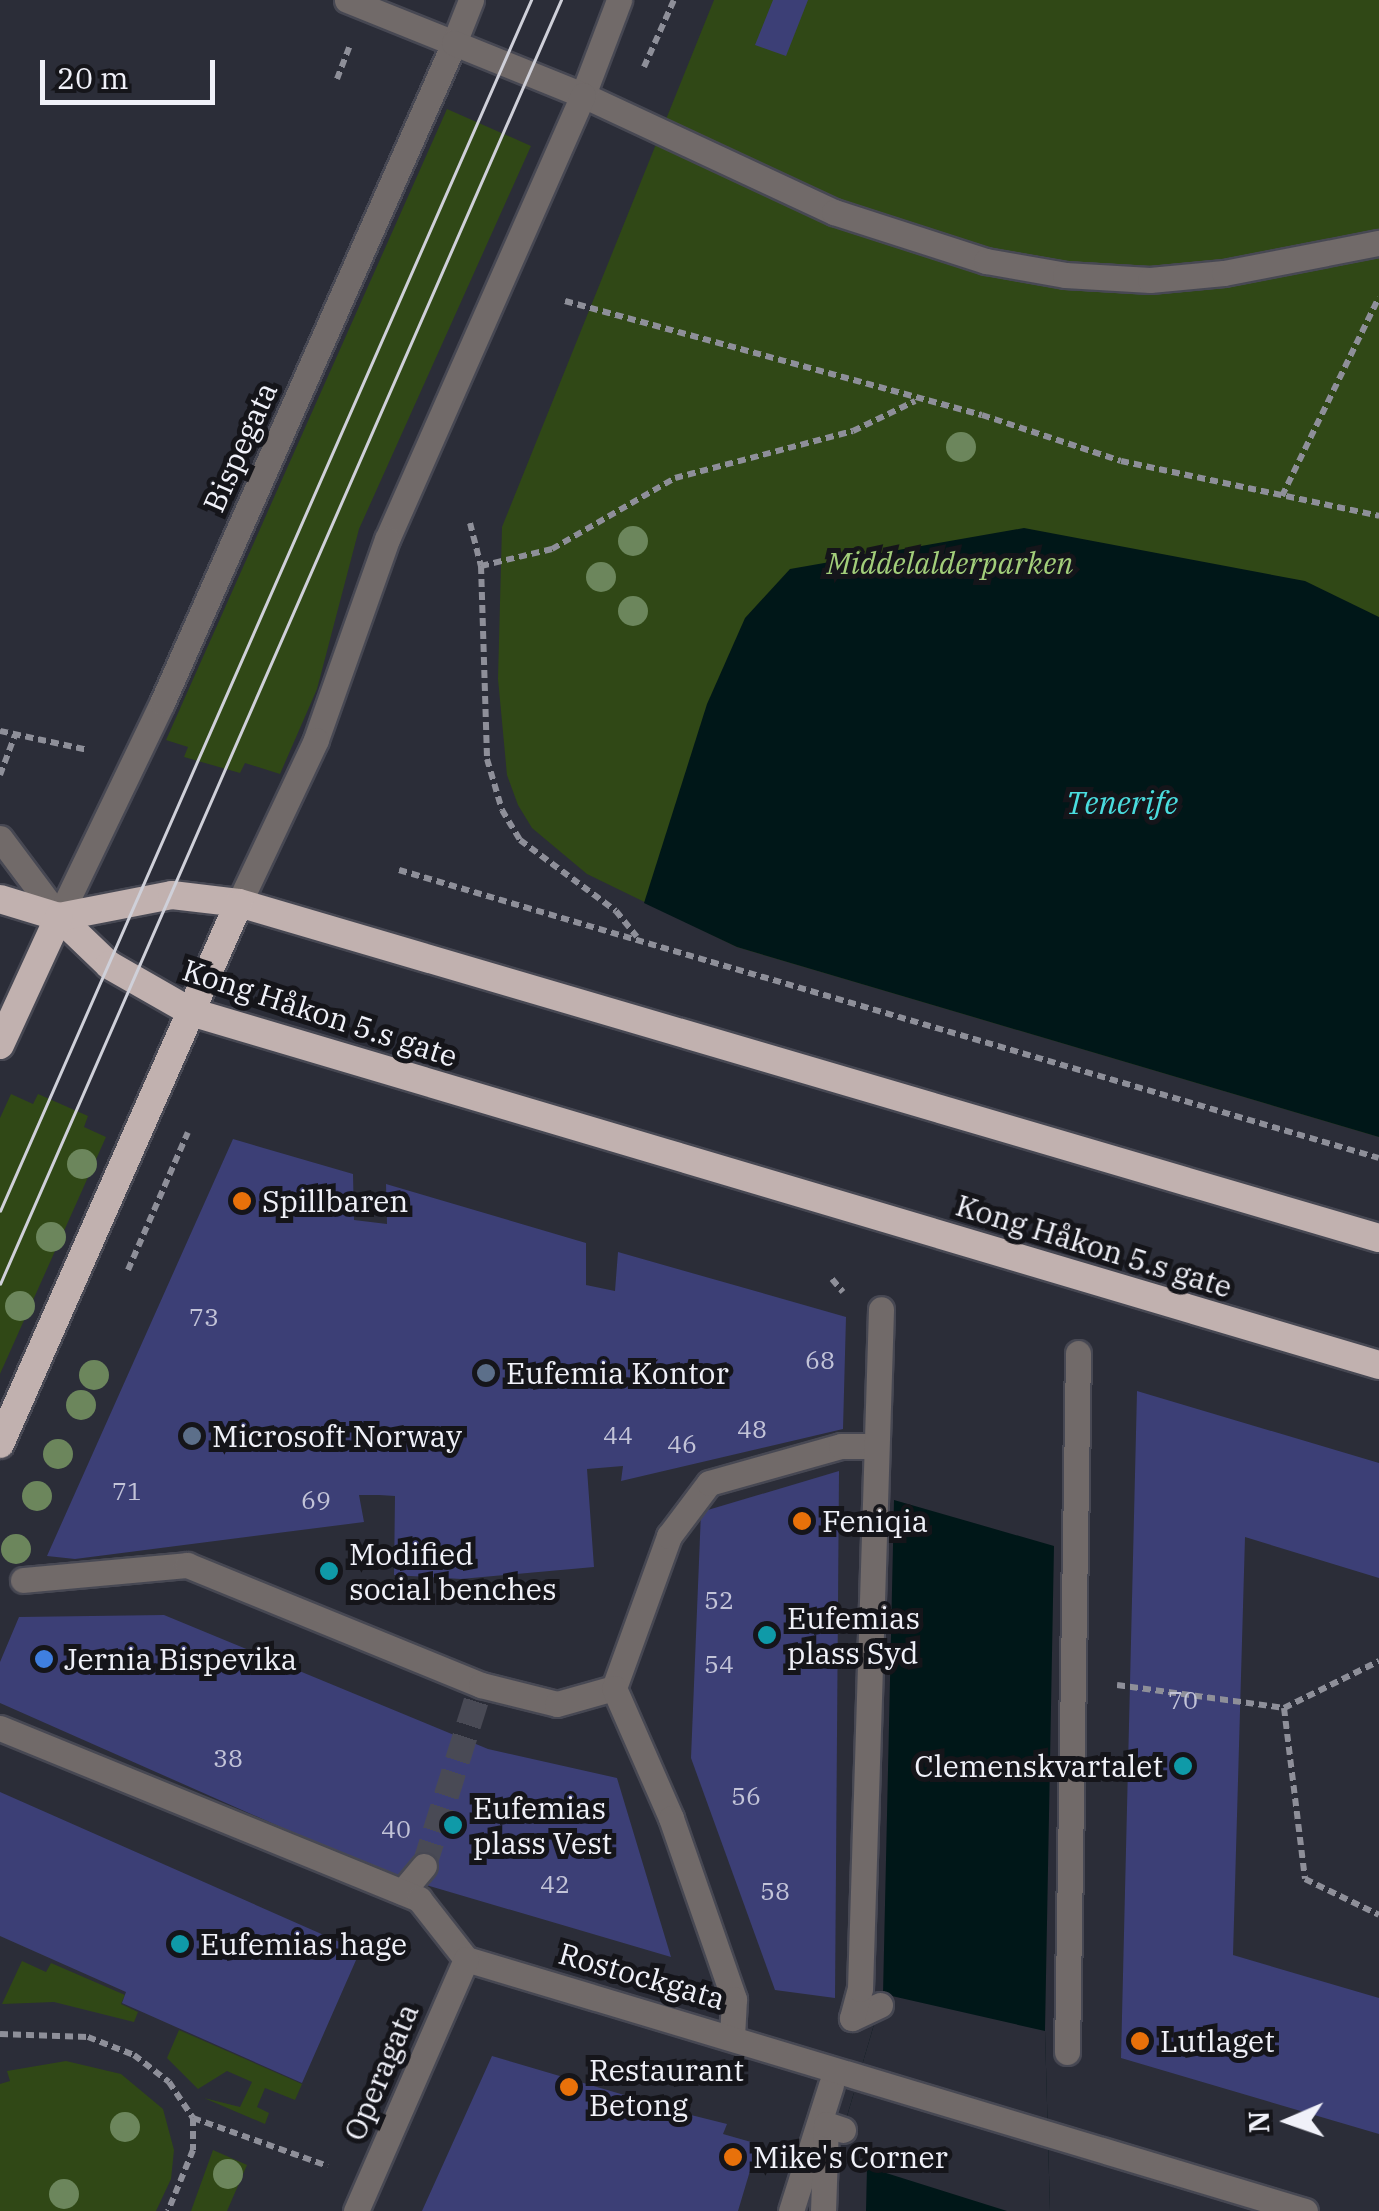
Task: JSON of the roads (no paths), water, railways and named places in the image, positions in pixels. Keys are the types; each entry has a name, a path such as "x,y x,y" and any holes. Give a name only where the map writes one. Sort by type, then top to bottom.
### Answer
{"highway":[{"path":"0,899 59,916 172,895 238,903 1379,1238"},
{"path":"0,1444 238,903"},
{"path":"0,1045 59,916"},
{"name":"Kong Håkon 5.s gate","path":"59,916 109,964 191,1012 1379,1365"}],"street":[{"path":"347,0 583,94 834,212 986,262 1049,273 1150,280 1224,274 1379,242"},
{"name":"Bispegata","path":"59,916 162,704 471,0"},
{"path":"238,903 316,740 387,539 583,94 619,0"},
{"path":"0,838 59,916"},
{"path":"880,2004 852,2018 860,1989 881,1309"},
{"path":"1067,2052 1078,1353"},
{"path":"732,2036 734,1999 671,1818 614,1688 669,1536 709,1483 840,1446 875,1446"},
{"path":"23,1580 187,1565 481,1685 557,1704 614,1688"},
{"path":"0,1728 402,1892 435,1914 466,1959"},
{"path":"402,1892 424,1866"},
{"name":"Rostockgata","path":"466,1959 1305,2211"},
{"name":"Operagata","path":"356,2211 466,1959"},
{"path":"791,2211 829,2091 834,2127 823,2211"}],"water":[{"name":"Tenerife","path":"1024,528 1305,581 1379,617 1379,1137 737,947 644,903 707,704 745,618 790,569"},
{"path":"894,1500 1054,1546 1045,2031 1050,2211 835,2211 835,2157 883,1994"}],"tunnel":[{"path":"424,1866 481,1685"}],"tram line":[{"path":"0,1211 531,0"},
{"path":"0,1284 561,0"}],"place":[{"name":"Spillbaren","path":"242,1201"},
{"name":"Eufemia Kontor","path":"486,1373"},
{"name":"Microsoft Norway","path":"192,1436"},
{"name":"Feniqia","path":"802,1521"},
{"name":"Modified social benches","path":"329,1571"},
{"name":"Eufemias plass Syd","path":"767,1635"},
{"name":"Jernia Bispevika","path":"44,1659"},
{"name":"Clemenskvartalet","path":"1183,1766"},
{"name":"Eufemias plass Vest","path":"453,1825"},
{"name":"Eufemias hage","path":"180,1944"},
{"name":"Lutlaget","path":"1140,2041"},
{"name":"Restaurant Betong","path":"569,2087"},
{"name":"Mike's Corner","path":"733,2157"}],"park label":[{"name":"Middelalderparken","path":"950,563"}]}
